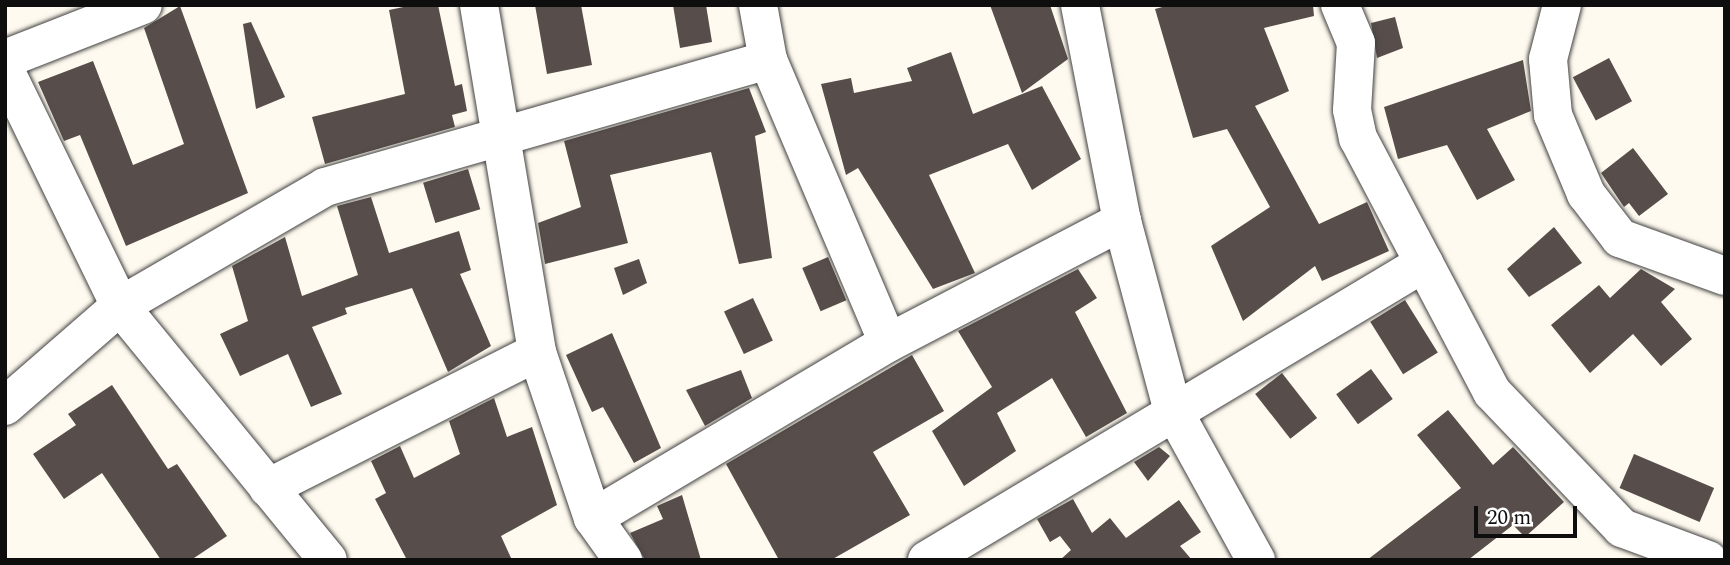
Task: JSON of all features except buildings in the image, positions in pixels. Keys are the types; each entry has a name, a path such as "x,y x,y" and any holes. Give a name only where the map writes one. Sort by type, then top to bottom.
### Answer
{"street":[{"path":"5,58 144,5"},
{"path":"479,5 496,135 537,352 593,518 622,560"},
{"path":"758,5 768,60 888,343"},
{"path":"1080,5 1122,221 1172,408 1256,560"},
{"path":"1340,5 1356,43 1352,110 1358,138 1492,392 1568,474 1622,527 1707,560"},
{"path":"1562,5 1548,59 1553,115 1586,194 1620,238 1725,276"},
{"path":"5,406 120,306 325,187 496,135 768,60"},
{"path":"5,70 120,306 321,557"},
{"path":"593,518 888,343 1122,221"},
{"path":"927,560 1172,408 1424,263"},
{"path":"268,488 537,352"}]}
